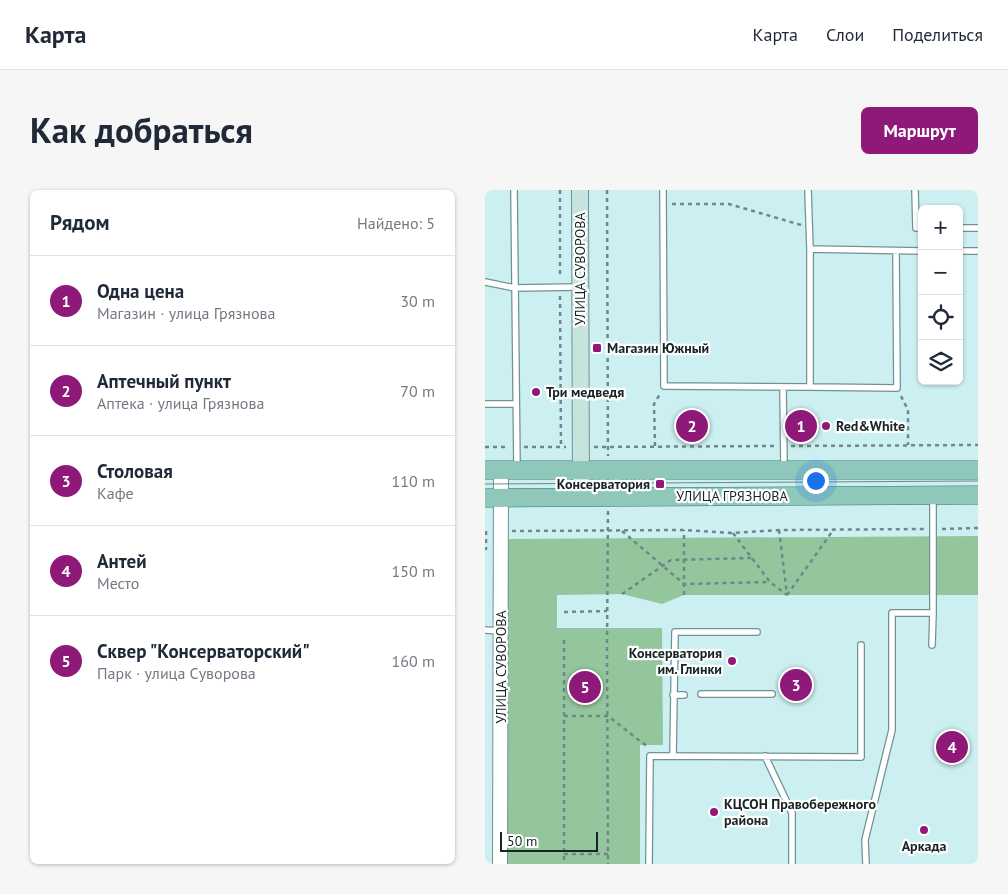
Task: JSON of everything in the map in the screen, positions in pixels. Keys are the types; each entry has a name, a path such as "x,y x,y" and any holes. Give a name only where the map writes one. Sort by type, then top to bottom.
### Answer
{"main road":[{"name":"УЛИЦА СУВОРОВА","path":"580,190 581,497"},
{"name":"УЛИЦА ГРЯЗНОВА","path":"501,470 978,470"},
{"name":"УЛИЦА ГРЯЗНОВА","path":"493,498 978,494"}],"street":[{"name":"УЛИЦА СУВОРОВА","path":"500,864 502,531 493,498 501,470"}],"lane":[{"path":"501,470 517,447 514,190"},
{"path":"663,190 664,386 897,388 896,250"},
{"path":"808,190 810,387"},
{"path":"915,190 916,228 918,228"},
{"path":"963,228 978,228"},
{"path":"809,249 918,251"},
{"path":"963,251 978,251"},
{"path":"485,282 515,288 580,287"},
{"path":"783,387 784,470"},
{"path":"485,404 516,404"},
{"path":"932,646 933,495"},
{"path":"866,864 865,840 892,730 892,613 933,613"},
{"path":"485,630 501,631"},
{"path":"673,756 675,632 757,632"},
{"path":"649,864 650,756 861,756 861,646"},
{"path":"701,694 772,694"},
{"path":"673,695 684,695"},
{"path":"765,756 792,813 792,864"}],"path":[{"path":"560,190 561,447"},
{"path":"607,190 608,470"},
{"path":"663,204 729,204 809,227"},
{"path":"655,446 655,404 664,386"},
{"path":"897,388 908,410 908,445"},
{"path":"485,447 978,444"},
{"path":"608,497 608,864"},
{"path":"485,531 684,530 733,533 779,530 978,528"},
{"path":"787,595 834,529"},
{"path":"622,530 684,584 770,582"},
{"path":"683,595 684,530"},
{"path":"779,530 787,595"},
{"path":"733,533 770,582 787,595"},
{"path":"622,594 671,560 752,558"},
{"path":"564,612 607,611"},
{"path":"564,640 564,864"},
{"path":"564,716 608,716 659,756"},
{"path":"564,854 608,854"}],"green space":[{"path":"978,536 978,595 684,595 662,604 622,594 557,595 557,628 662,628 663,745 640,745 640,864 507,864 507,539"}],"tram line":[{"path":"485,484 978,481"}],"place":[{"name":"Магазин Южный","path":"597,348"},
{"name":"Три медведя","path":"536,392"},
{"name":"Аптечный пункт","path":"692,426"},
{"name":"Одна цена","path":"801,426"},
{"name":"Red&White","path":"826,426"},
{"name":"Консерватория","path":"660,484"},
{"name":"Консерватория им. Глинки","path":"732,661"},
{"name":"Столовая","path":"796,685"},
{"name":"Сквер \"Консерваторский\"","path":"585,687"},
{"name":"Антей","path":"952,747"},
{"name":"КЦСОН Правобережного района","path":"714,812"},
{"name":"Аркада","path":"924,830"}]}
